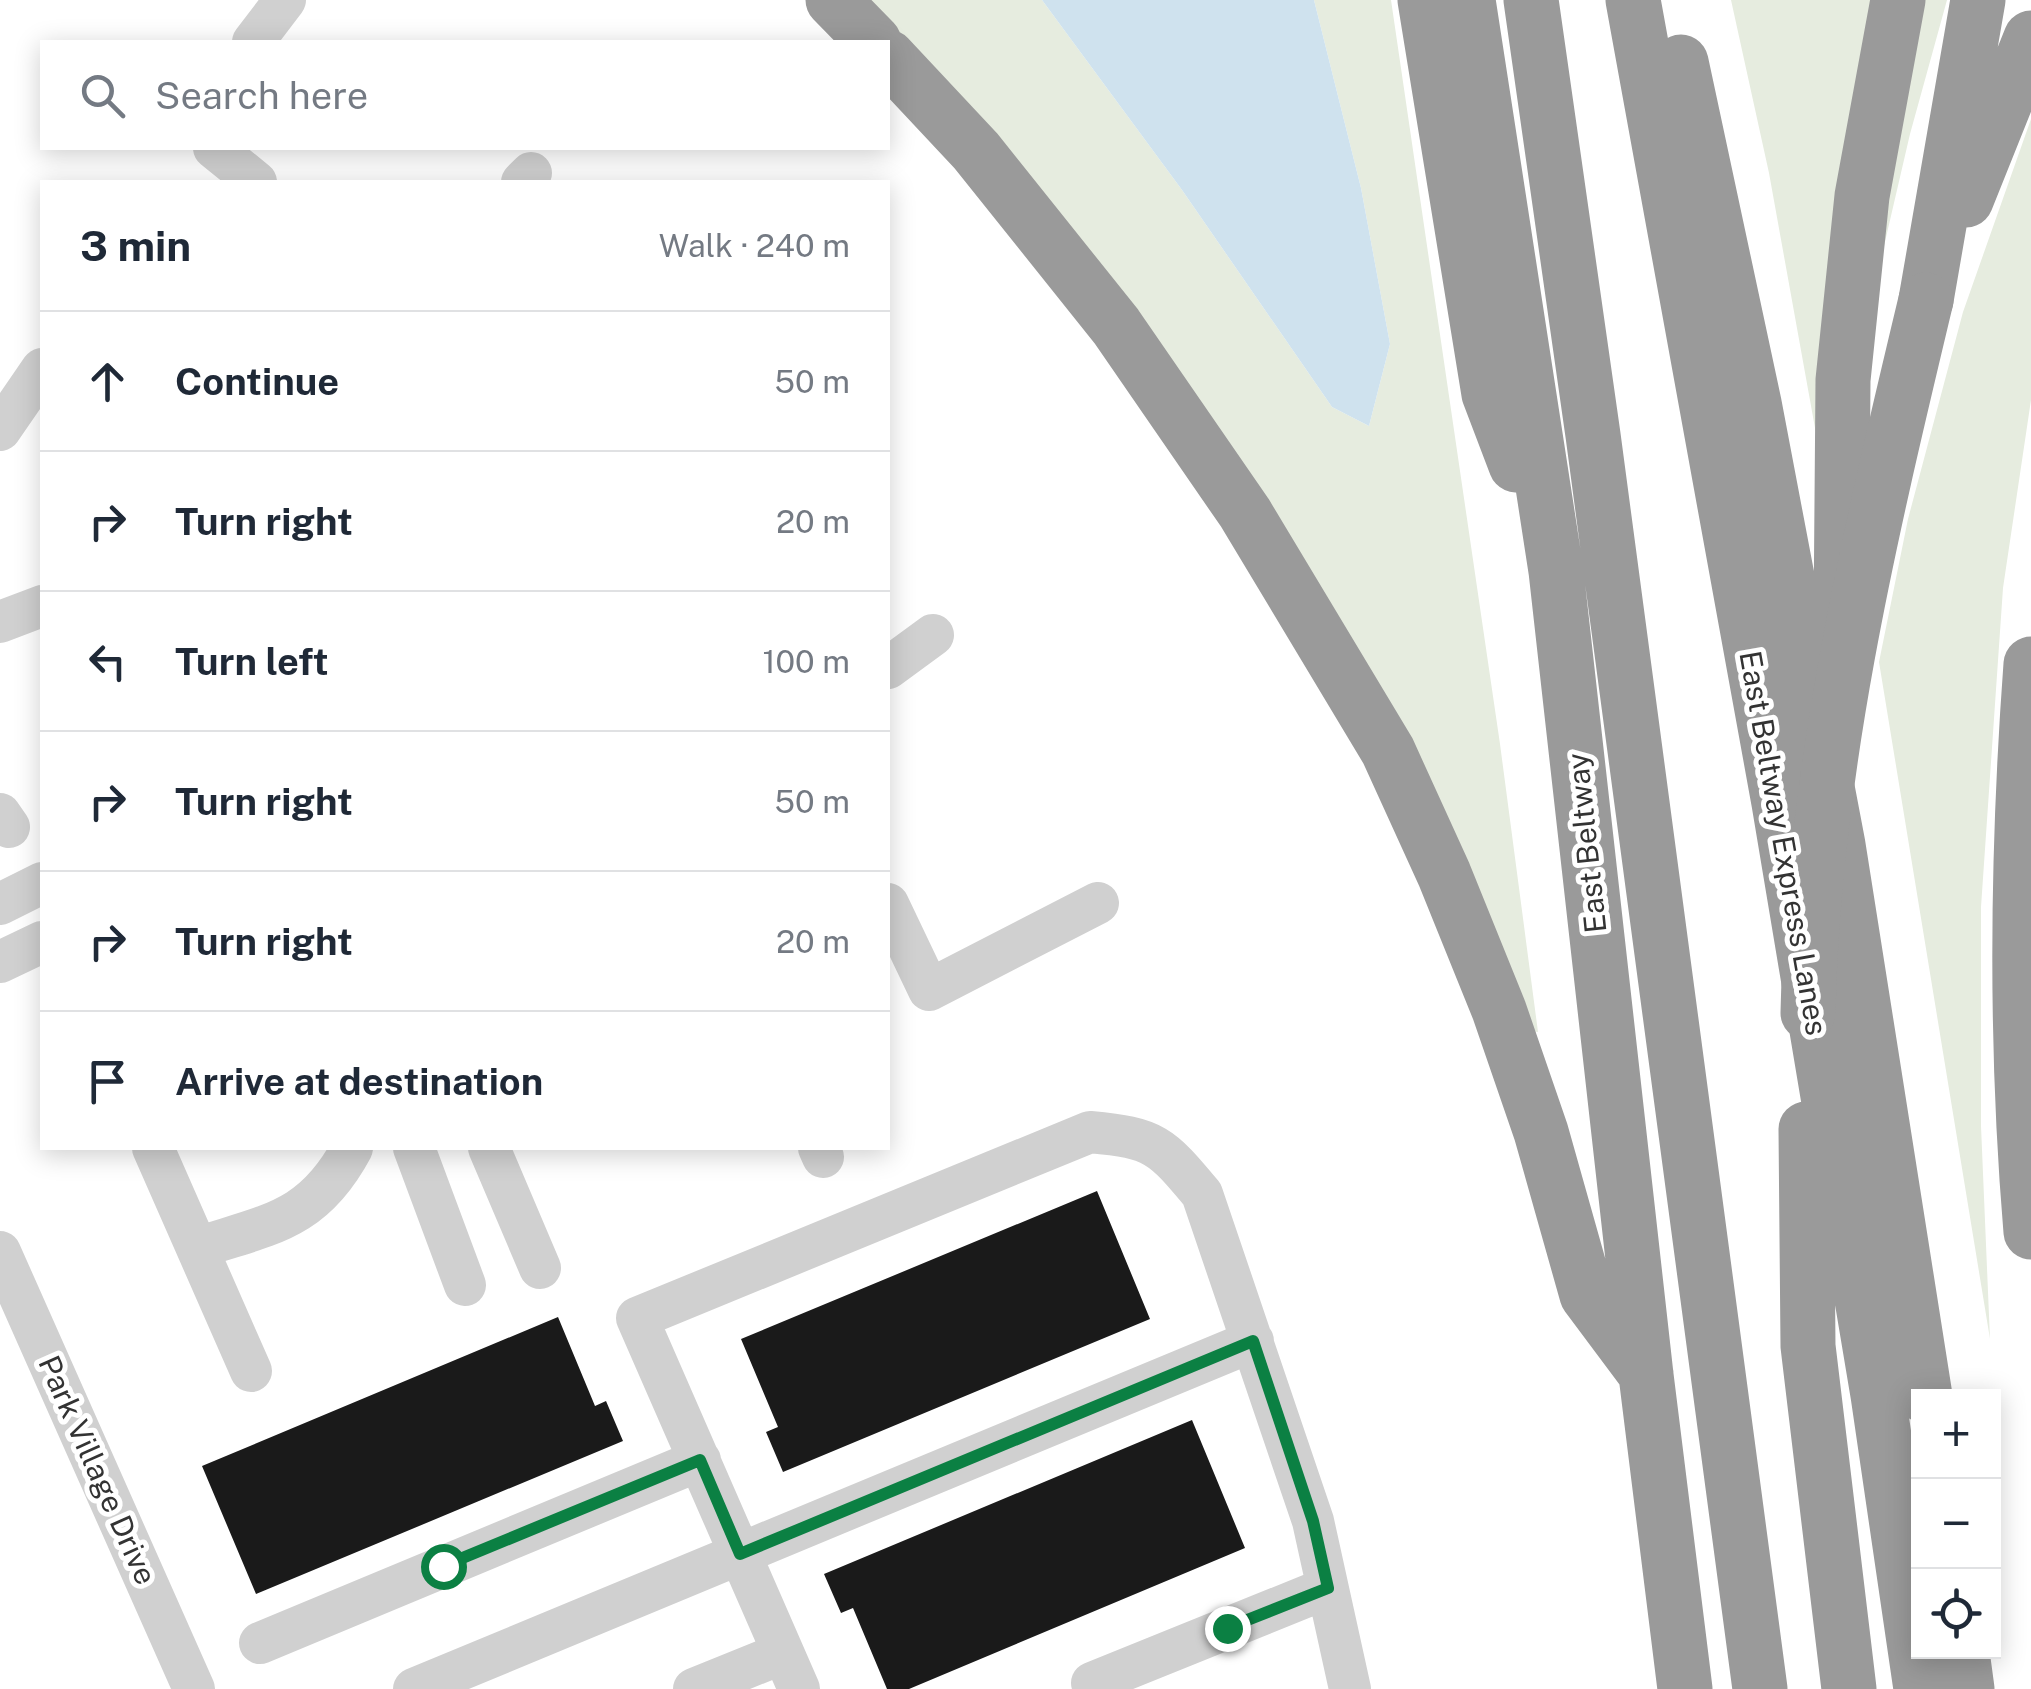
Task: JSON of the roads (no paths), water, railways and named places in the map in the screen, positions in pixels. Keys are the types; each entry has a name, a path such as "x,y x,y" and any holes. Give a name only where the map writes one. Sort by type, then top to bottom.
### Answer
{"highway":[{"path":"834,0 872,40"},
{"path":"1424,0 1489,394 1556,571"},
{"name":"East Beltway","path":"1468,0 1556,571 1646,1375 1686,1689"},
{"path":"1531,0 1760,1689"},
{"name":"East Beltway Express Lanes","path":"1634,0 1779,802 1874,1376 1921,1689"},
{"path":"1668,0 1754,403 1838,845 1924,1389"},
{"path":"1838,845 1843,380 1862,196 1898,0"},
{"path":"1849,1689 1808,1346 1806,1136 1810,930 1836,711 1879,497 1926,300 1978,0"},
{"path":"1926,300 2031,38"},
{"path":"890,59 976,151 1116,326 1246,513 1388,751 1444,874 1499,1010 1541,1132 1587,1295 1646,1375"},
{"path":"2031,664 2021,804 2018,976 2022,1124 2031,1232"},
{"path":"1963,1659 1967,1689"}],"street":[{"path":"255,40 286,0"},
{"path":"216,150 254,180"},
{"path":"0,430 40,372"},
{"path":"0,622 40,607"},
{"path":"890,666 932,635"},
{"path":"0,904 40,884"},
{"path":"890,918 929,990 1098,903"},
{"path":"694,1689 791,1671 637,1318 1090,1132 1136,1136 1170,1155 1202,1194 1313,1521 1350,1689"},
{"path":"154,1150 250,1371"},
{"path":"197,1248 279,1221 314,1201 334,1180 351,1150"},
{"path":"415,1150 465,1285"},
{"path":"490,1150 540,1268"},
{"name":"Park Village Drive","path":"0,1252 194,1689"},
{"path":"414,1689 1253,1341"},
{"path":"260,1643 700,1460"},
{"path":"1090,1687 1328,1588"}],"water":[{"path":"1042,0 1314,0 1361,188 1390,344 1369,426 1332,407 1182,190"}]}
